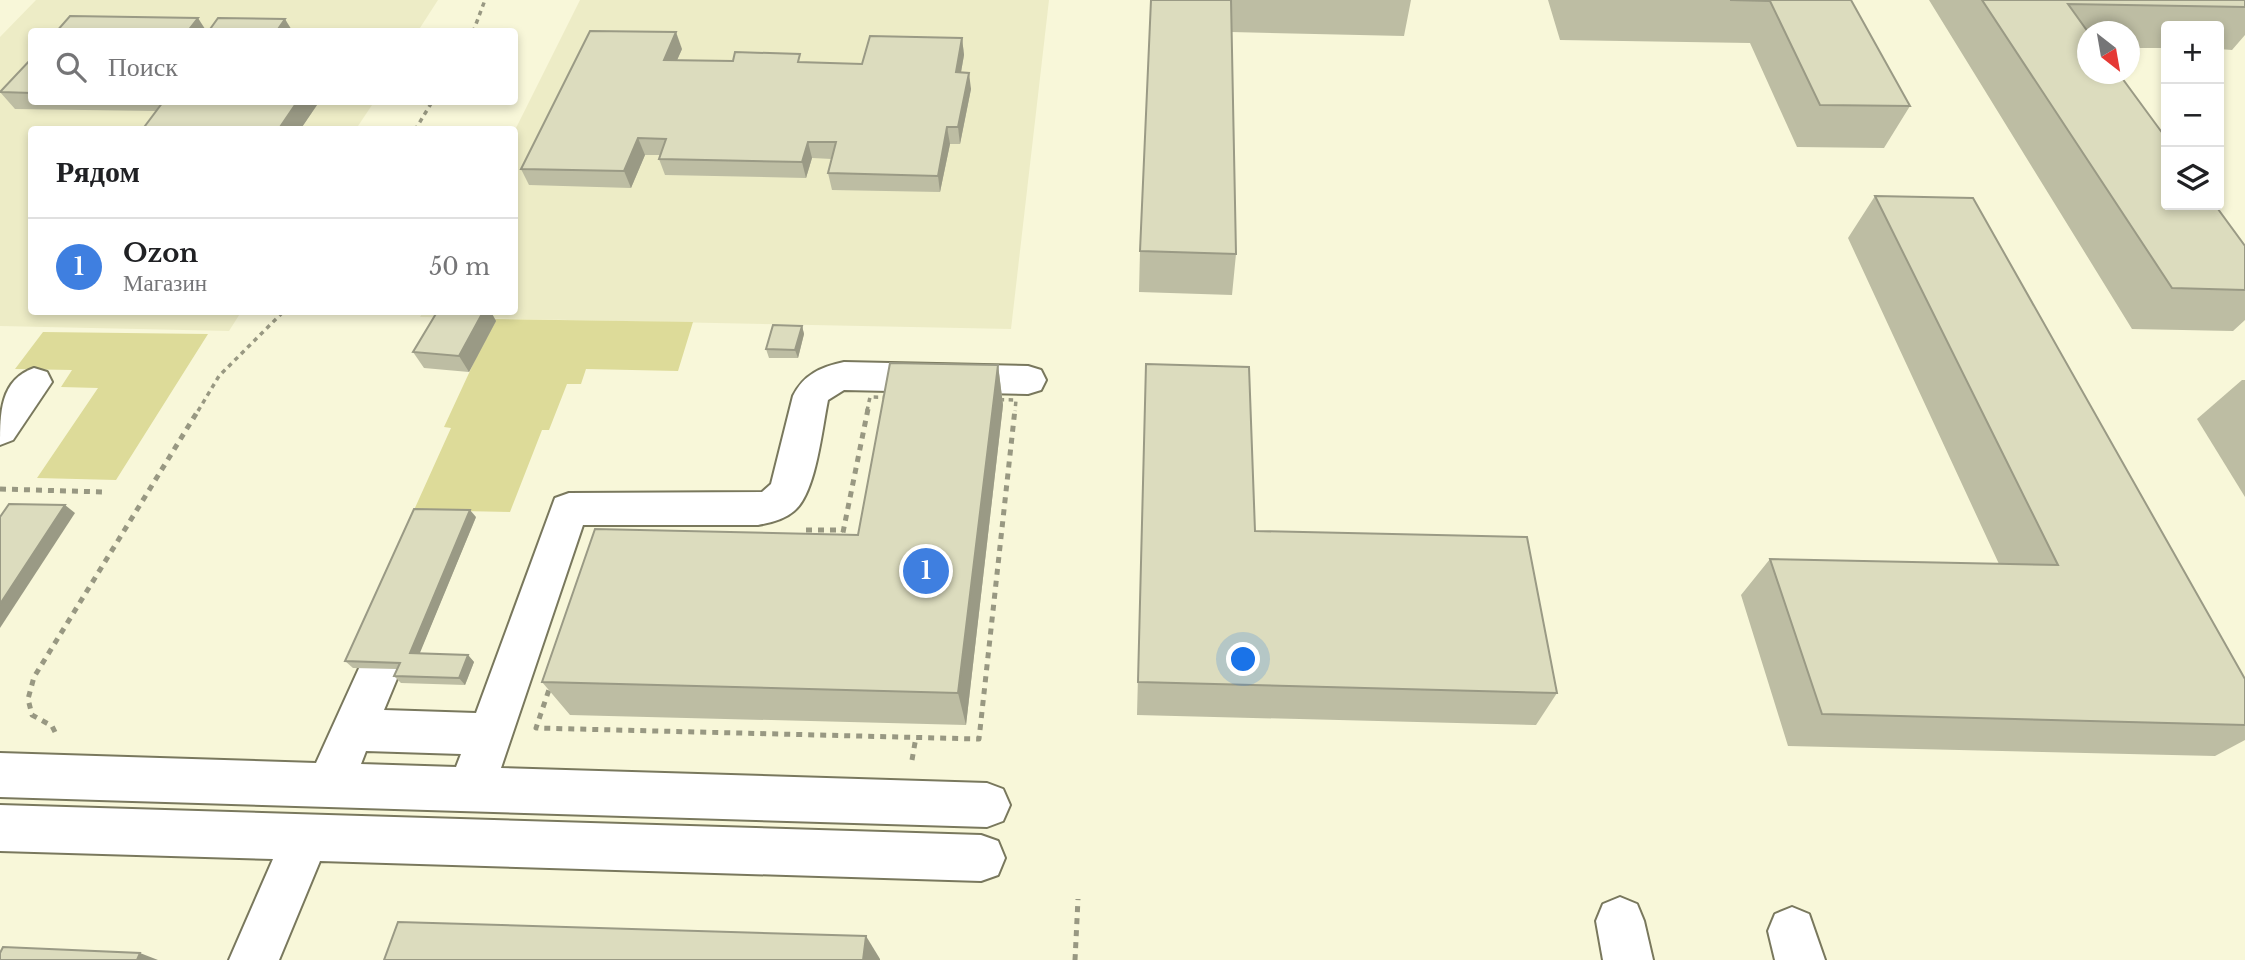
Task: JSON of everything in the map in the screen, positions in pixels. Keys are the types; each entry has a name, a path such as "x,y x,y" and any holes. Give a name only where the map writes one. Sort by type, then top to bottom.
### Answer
{"lane":[{"path":"471,790 569,509 758,509 774,506 785,498 790,487 811,396 817,387 829,379 844,376 1028,380"},
{"path":"0,430 34,382"},
{"path":"329,785 380,669"},
{"path":"353,730 491,734"},
{"path":"0,775 987,805"},
{"path":"0,828 981,858"},
{"path":"254,960 307,837"}],"path":[{"path":"474,28 485,0"},
{"path":"417,126 430,105"},
{"path":"48,776 58,750 58,737 52,726 32,715 28,699 34,677 219,376 280,315"},
{"path":"870,397 1016,400 979,739 536,728 594,557 837,562 843,530 870,397"},
{"path":"0,489 103,492"},
{"path":"792,530 843,530"},
{"path":"785,561 788,551"},
{"path":"1074,960 1078,899"}],"shaded area":[{"path":"36,0 438,0 420,28 28,28 28,105 372,105 358,126 28,126 28,315 239,315 229,331 0,326 0,37"},
{"path":"580,0 1049,0 1011,329 420,317 518,315 517,126"},
{"path":"494,319 693,322 678,371 586,369 581,384 567,384 549,430 542,430 510,512 414,510 451,428 444,427"},
{"path":"43,332 208,334 116,480 37,478 98,388 61,387 72,370 15,369"}],"building":[{"path":"1151,0 1231,0 1236,254 1140,251"},
{"path":"1730,0 1851,0 1910,106 1820,105 1770,1"},
{"path":"1982,0 2245,0 2245,7 2068,4 2080,21 2077,21 2077,84 2126,84 2161,131 2161,210 2219,210 2245,246 2245,290 2172,288"},
{"path":"70,16 198,18 190,28 60,28"},
{"path":"218,18 285,19 279,28 211,28"},
{"path":"590,31 676,32 664,60 733,61 735,52 800,54 798,62 862,64 870,36 962,38 956,72 969,73 958,127 947,127 938,176 828,173 836,142 808,142 802,162 659,159 666,139 638,138 624,171 521,169"},
{"path":"28,62 28,93 0,92"},
{"path":"161,105 295,105 281,126 145,126"},
{"path":"1875,196 1973,198 2245,679 2245,725 1822,714 1770,559 2058,565"},
{"path":"435,315 481,315 459,356 413,352"},
{"path":"773,325 802,326 795,350 766,349"},
{"path":"890,363 998,365 958,693 542,682 595,529 858,535"},
{"path":"1146,364 1249,367 1255,531 1527,537 1557,693 1138,682"},
{"path":"9,504 65,505 0,604 0,517"},
{"path":"414,509 470,510 410,653 468,655 459,678 394,676 400,663 345,661"},
{"path":"398,922 866,936 863,960 384,960"},
{"path":"3,947 140,953 137,960 0,960"}],"place":[{"name":"Ozon","path":"926,571"}]}
